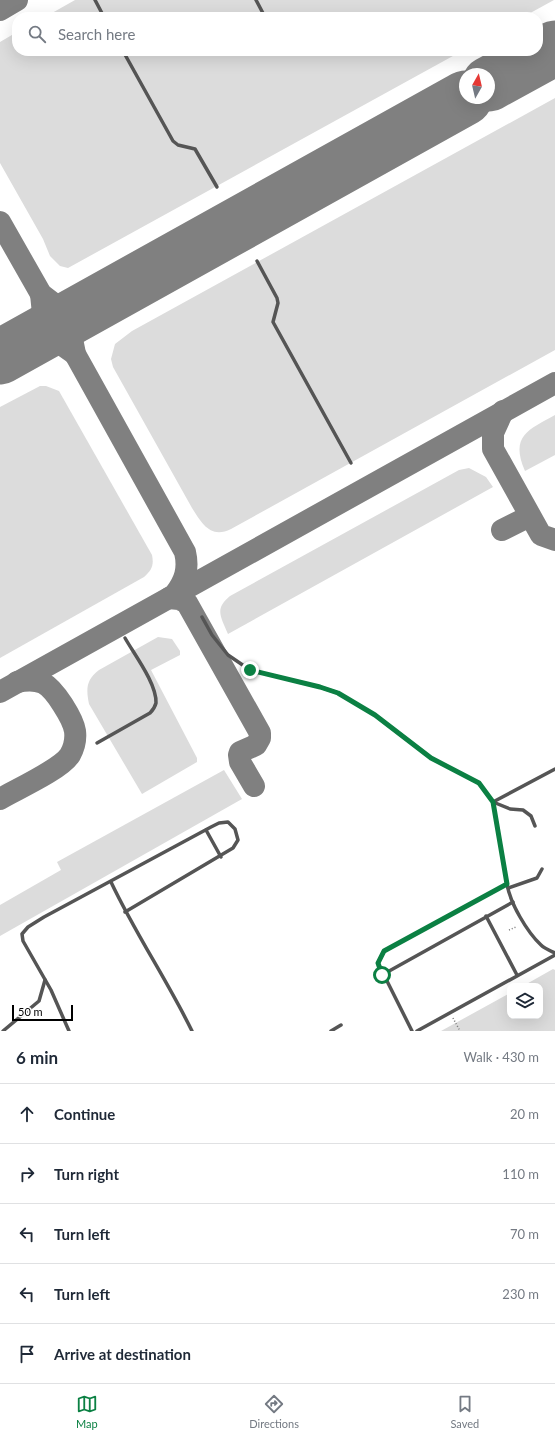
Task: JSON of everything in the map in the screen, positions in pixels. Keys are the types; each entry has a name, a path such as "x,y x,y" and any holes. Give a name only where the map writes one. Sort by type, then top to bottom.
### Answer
{"lane":[{"path":"94,0 101,12"},
{"path":"256,0 262,12"},
{"path":"127,56 173,141 178,145 195,149 217,187"},
{"path":"258,261 277,298 278,303 273,322 351,463"},
{"path":"202,617 212,635 228,655 250,670 320,687 338,693 375,715 431,758 479,783 493,802 508,886 513,902 526,926 541,946 555,954"},
{"path":"97,743 150,713 154,708 155,695 151,683 125,638"},
{"path":"493,802 555,768"},
{"path":"493,802 510,809 523,810 531,816 535,826"},
{"path":"70,1031 45,980 23,941 22,934 28,927 44,917 219,823 228,822 235,829 238,840 233,848 221,857 125,912"},
{"path":"206,830 221,857"},
{"path":"412,1031 382,975 378,963 384,951 508,886 537,878 542,869"},
{"path":"111,882 125,912 174,994 192,1031"},
{"path":"382,975 513,902"},
{"path":"486,916 517,975"},
{"path":"417,1031 555,954"},
{"path":"3,1031 39,1001 45,980"},
{"path":"331,1031 341,1025"}],"path":[{"path":"508,930 516,927"},
{"path":"451,1013 460,1031"}],"shaded area":[{"path":"75,0 554,0 532,12 54,12"},
{"path":"12,35 12,56 453,56 68,268 60,266 50,256 43,239 0,163 0,42"},
{"path":"555,98 555,350 231,529 224,532 218,532 213,531 203,524 192,508 113,367 111,359 115,344 132,331"},
{"path":"40,386 46,386 59,391 152,555 153,562 151,570 144,577 0,658 0,407"},
{"path":"555,415 555,455 525,471 520,450 521,442 524,436 537,425"},
{"path":"469,468 486,477 493,487 228,634 221,618 220,609 230,596 459,470"},
{"path":"158,637 172,639 180,651 180,655 151,670 197,758 197,762 142,794 89,704 87,689 89,681 99,670"},
{"path":"224,770 242,799 0,936 0,905 61,870 57,862"},
{"path":"553,969 555,970 555,1031 441,1031 507,995 507,1019 543,1019 543,983 528,983"}],"taxiway":[{"path":"0,10 17,0"},
{"path":"0,222 41,294 58,307 82,311 72,339 75,354 185,552 187,564 184,579 175,594"},
{"path":"31,340 43,314 41,294"},
{"path":"31,340 58,342 75,354"},
{"path":"0,692 555,383"},
{"path":"503,411 493,433 493,449 541,535 555,540"},
{"path":"502,530 522,520"},
{"path":"169,598 179,599 187,603 260,733 260,738 256,745 240,752 239,755 240,762 254,786"},
{"path":"0,799 38,779 65,761 73,749 75,740 75,731 71,719 53,691 48,686 40,682 30,680 17,682"}],"runway":[{"path":"543,55 555,48"},
{"path":"495,81 540,56"},
{"path":"0,357 459,101"}],"route":[{"path":"250,670 320,687 338,693 375,715 431,758 479,783 493,802 507,884 405,938 384,951 378,963 382,975"}]}
